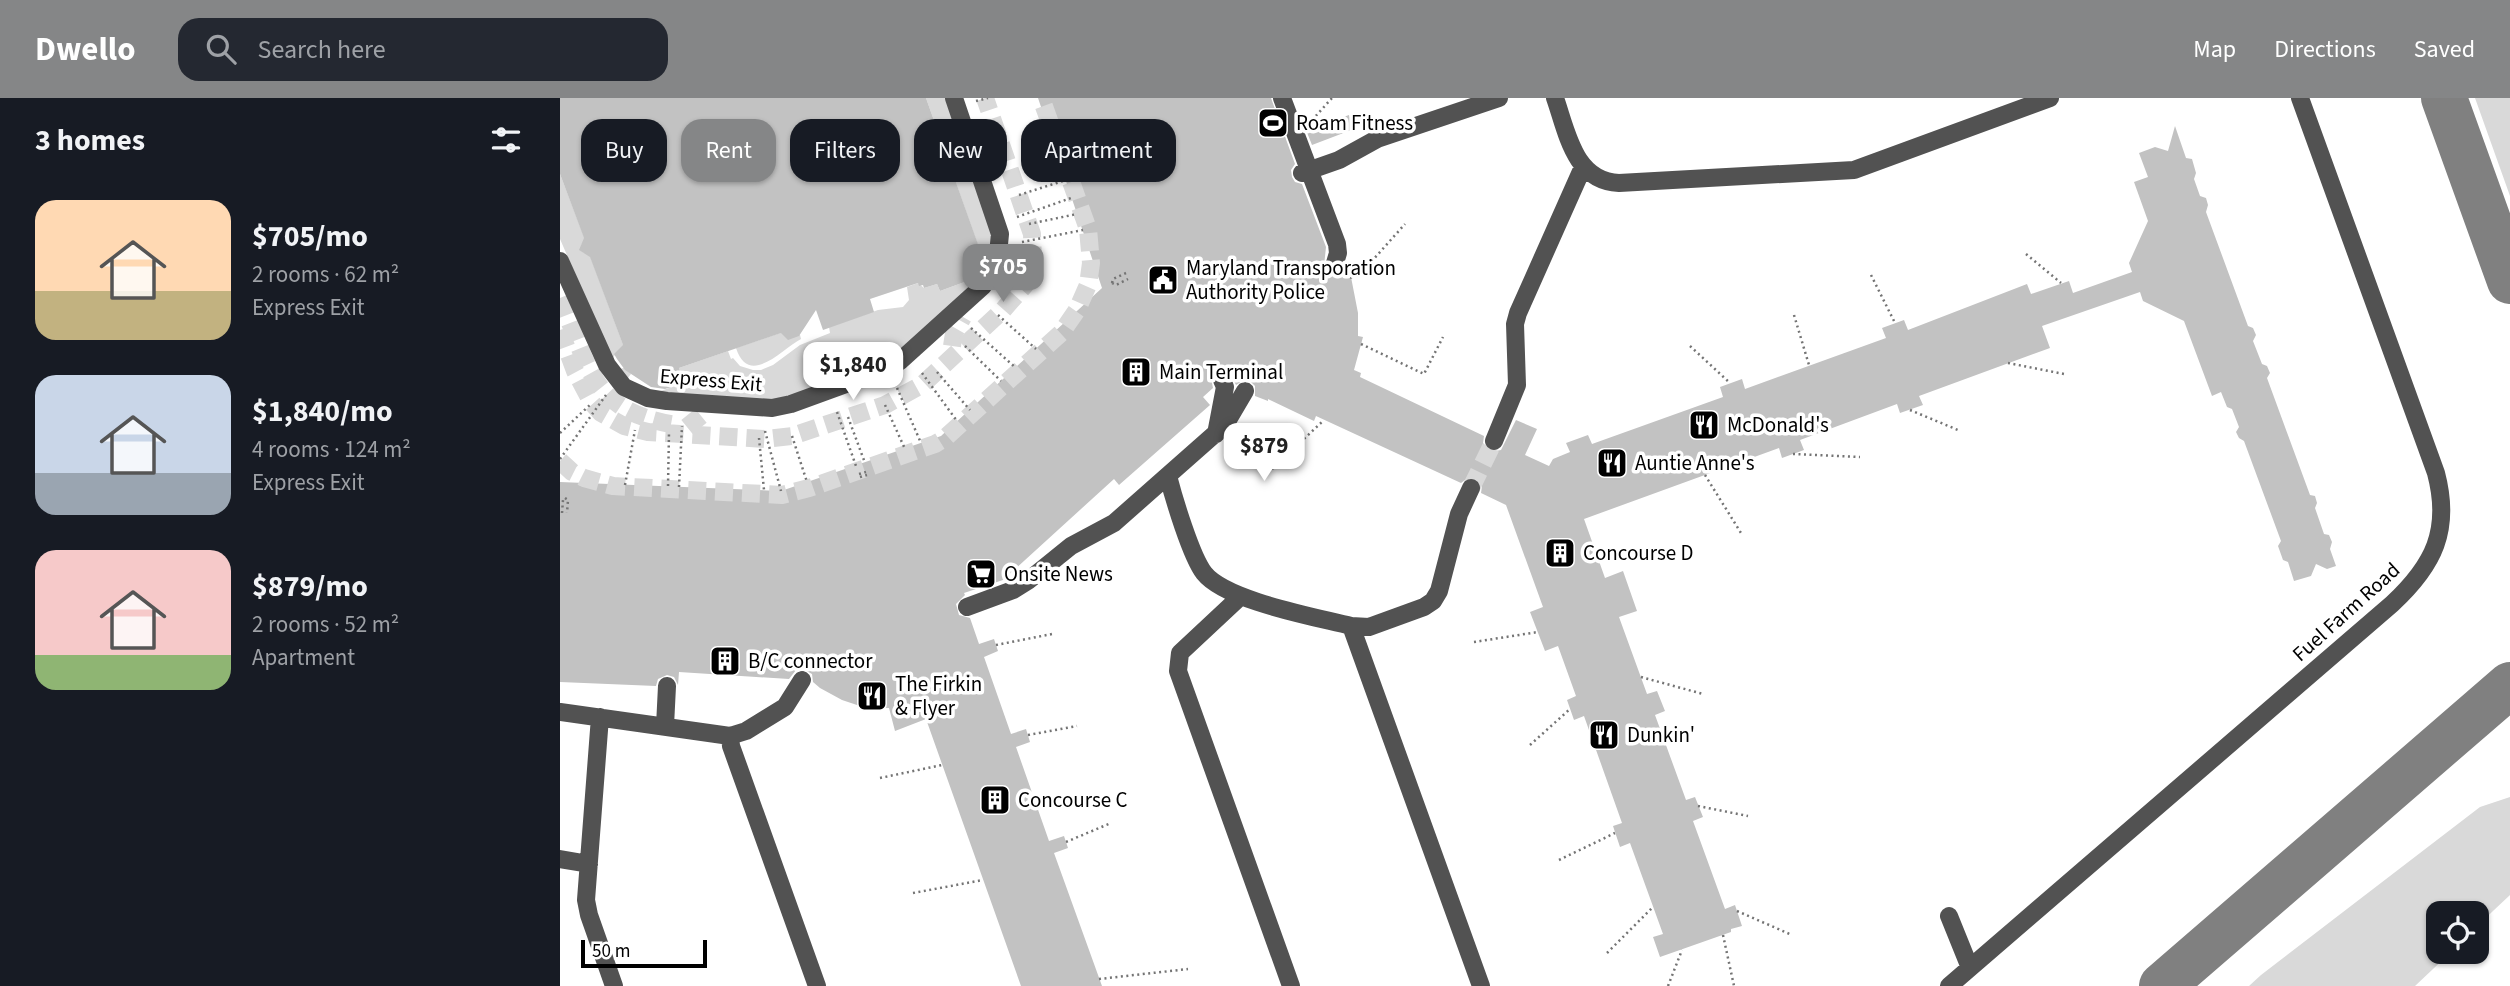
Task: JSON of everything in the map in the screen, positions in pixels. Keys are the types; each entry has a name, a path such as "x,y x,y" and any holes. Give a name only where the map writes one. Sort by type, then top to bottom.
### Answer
{"street":[{"path":"954,98 998,225 1000,246 992,287 967,323"},
{"path":"1282,98 1306,172 1338,249 1335,263"},
{"path":"1306,172 1339,160 1377,139 1499,98"},
{"path":"1555,98 1573,149 1583,167 1600,179 1619,183 1847,171 2050,98"},
{"name":"Fuel Farm Road","path":"1949,986 2392,604 2424,570 2437,543 2442,513 2436,473 2300,98"},
{"path":"1494,440 1517,384 1515,324 1518,313 1583,167"},
{"name":"Express Exit","path":"560,261 607,365 624,387 635,394 667,401 772,408"},
{"name":"Express Exit","path":"704,414 711,411 747,413 791,404 895,365 983,286 994,270"},
{"path":"1216,433 1225,387 1222,380"},
{"path":"967,607 1004,595 1026,582 1071,546 1114,523 1229,420 1245,391"},
{"path":"1168,476 1201,569 1218,585 1241,596 1365,628 1424,607 1433,601 1439,591 1459,514 1471,488"},
{"path":"1241,596 1180,653 1178,671 1291,986"},
{"path":"1352,626 1481,986"},
{"path":"560,712 730,736 746,731 779,711 791,700 802,680"},
{"path":"665,726 667,686"},
{"path":"600,717 587,908 614,986"},
{"path":"730,736 731,747 817,986"},
{"path":"560,859 589,864"},
{"path":"1949,916 1970,968"}],"path":[{"path":"976,101 988,98"},
{"path":"1316,126 1314,118 1332,98"},
{"path":"1019,195 1060,182"},
{"path":"1017,217 1071,198"},
{"path":"1029,224 1077,214"},
{"path":"1350,278 1363,271 1405,224"},
{"path":"1023,242 1083,230"},
{"path":"2026,254 2061,283"},
{"path":"1126,274 1113,279 1112,283 1116,285 1128,279"},
{"path":"1871,275 1895,323"},
{"path":"998,315 1037,349"},
{"path":"1794,315 1809,365"},
{"path":"967,323 1016,368"},
{"path":"1361,344 1424,374 1443,337"},
{"path":"965,346 1001,382"},
{"path":"1690,346 1730,383"},
{"path":"2008,363 2064,374"},
{"path":"937,372 970,410"},
{"path":"922,373 957,421"},
{"path":"897,388 921,443"},
{"path":"560,459 606,395"},
{"path":"560,433 592,403"},
{"path":"886,404 905,449"},
{"path":"1910,410 1958,430"},
{"path":"837,412 856,466"},
{"path":"848,417 865,463"},
{"path":"1272,469 1324,419"},
{"path":"679,487 682,426"},
{"path":"625,485 635,430"},
{"path":"765,431 781,491"},
{"path":"668,486 669,433"},
{"path":"792,436 807,482"},
{"path":"760,438 764,491"},
{"path":"1793,454 1860,457"},
{"path":"859,476 866,473"},
{"path":"1705,475 1741,533"},
{"path":"562,513 565,498 568,500 567,513"},
{"path":"1474,642 1538,632"},
{"path":"996,645 1052,634"},
{"path":"1641,677 1703,694"},
{"path":"1530,745 1570,709"},
{"path":"1028,735 1077,726"},
{"path":"880,778 942,765"},
{"path":"1698,806 1748,816"},
{"path":"1066,842 1111,823"},
{"path":"1559,860 1615,833"},
{"path":"913,893 983,880"},
{"path":"1607,953 1653,906"},
{"path":"1737,911 1792,935"},
{"path":"1723,936 1734,986"},
{"path":"1668,986 1682,950"},
{"path":"1099,979 1188,970"}],"shaded area":[{"path":"926,98 946,98 953,119 933,119"},
{"path":"2475,98 2510,98 2510,196"},
{"path":"560,174 586,242 581,245 581,250 589,253 625,350 616,353 613,358 616,367 627,367 631,374 627,379 616,368 560,239"},
{"path":"956,182 975,182 991,227 992,250 979,248"},
{"path":"974,268 986,270 902,351 875,366 874,363 848,372 841,357 814,366 821,386 779,401 655,393 683,383 679,368 728,351 731,359 740,366 761,370 773,365 800,345 830,333 829,327 878,310 903,307 909,300 907,287 918,283 924,288 937,284 940,291 970,280 968,272"},
{"path":"783,332 800,335 801,339 766,362 749,365 742,360 736,348"},
{"path":"2510,797 2510,895 2489,915 2489,901 2426,901 2426,964 2438,964 2415,986 2249,986 2261,975 2480,807"}],"building":[{"path":"560,98 926,98 933,119 914,119 914,182 956,182 979,247 974,269 968,272 970,280 940,291 937,284 924,288 918,283 870,299 874,312 823,330 816,310 799,336 788,340 781,333 679,368 684,383 665,389 651,387 625,370 614,354 623,345 590,257 579,250 584,238 560,174"},
{"path":"1038,98 1271,98 1295,164 1291,170 1292,177 1295,182 1302,184 1326,247 1324,266 1332,274 1338,274 1345,268 1349,278 1351,277 1358,313 1358,336 1363,337 1354,370 1361,373 1360,377 1484,436 1483,443 1490,452 1501,450 1516,420 1537,429 1525,455 1549,466 1553,459 1570,452 1566,443 1588,435 1592,444 1723,397 1720,387 1742,379 1745,389 1886,338 1882,328 1904,320 1908,330 2027,284 2031,294 2069,281 2073,293 2132,272 2129,263 2148,221 2134,182 2148,177 2139,153 2155,147 2168,151 2175,126 2186,158 2192,159 2196,173 2194,179 2200,196 2206,198 2206,212 2248,326 2253,328 2256,335 2253,341 2262,364 2267,366 2270,373 2267,378 2310,495 2315,496 2315,508 2324,534 2329,535 2332,542 2330,549 2336,566 2327,569 2316,564 2311,576 2294,581 2288,562 2283,560 2278,546 2281,541 2244,441 2236,432 2239,427 2232,409 2227,407 2221,392 2212,396 2184,321 2143,301 2140,292 2042,326 2050,348 1919,396 1923,405 1900,413 1897,404 1800,440 1804,450 1782,458 1779,448 1584,519 1605,578 1623,571 1637,611 1619,617 1647,694 1657,691 1665,711 1655,715 1686,800 1695,797 1703,817 1693,821 1725,909 1735,905 1742,926 1660,957 1653,937 1663,934 1630,843 1620,847 1613,826 1622,823 1584,716 1574,720 1567,700 1576,696 1558,646 1545,651 1530,612 1543,607 1506,505 1481,493 1482,486 1476,478 1469,477 1461,483 1316,416 1314,421 1268,399 1255,396 1255,386 1251,382 1244,380 1236,385 1229,371 1218,369 1211,378 1213,388 1203,397 1210,405 1119,485 1114,479 1003,580 964,593 956,604 959,615 970,618 979,644 994,639 998,651 984,657 1011,734 1026,729 1030,742 1016,747 1049,841 1064,836 1068,848 1054,853 1102,986 1021,986 926,719 895,731 889,708 863,707 842,700 820,688 813,682 812,674 803,669 796,670 789,679 679,672 678,685 674,677 667,675 658,679 656,686 560,682 560,482 781,491 941,436 1102,288 1066,182 1176,182 1176,119 1045,119"},
{"path":"1349,115 1354,129 1312,145 1306,130"}],"taxiway":[{"path":"2444,98 2510,281"},
{"path":"2162,986 2510,685"}],"tunnel":[{"path":"560,330 575,371 592,403 601,413 624,426 648,432 765,439 792,436 885,405 923,384 1003,310 1025,285 1033,261 1032,234 985,98"},
{"path":"560,461 584,478 613,486 782,495 935,444 945,438 1061,333 1077,310 1088,285 1091,263 1088,229 1041,98"},
{"path":"560,298 587,365 609,397 626,409 676,425"},
{"path":"952,346 954,333 963,317"},
{"path":"687,427 703,414"},
{"path":"1471,488 1494,441"}],"place":[{"name":"Roam Fitness","path":"1273,123"},
{"name":"Maryland Transporation Authority Police","path":"1163,280"},
{"name":"Main Terminal","path":"1136,372"},
{"name":"McDonald's","path":"1704,425"},
{"name":"Auntie Anne's","path":"1612,463"},
{"name":"Concourse D","path":"1560,553"},
{"name":"Onsite News","path":"981,574"},
{"name":"B/C connector","path":"725,661"},
{"name":"The Firkin & Flyer","path":"872,696"},
{"name":"Dunkin'","path":"1604,735"},
{"name":"Concourse C","path":"995,800"}]}
